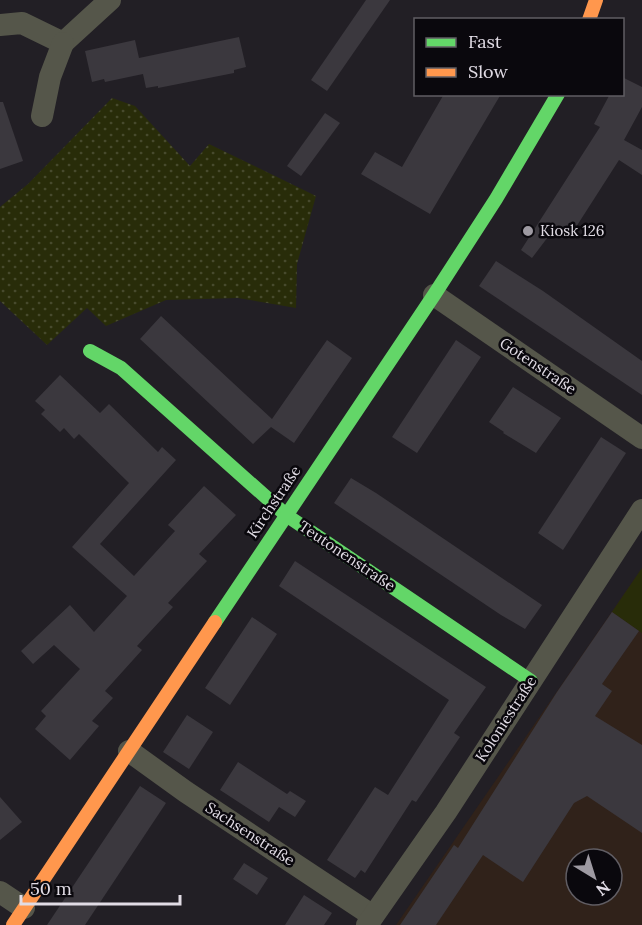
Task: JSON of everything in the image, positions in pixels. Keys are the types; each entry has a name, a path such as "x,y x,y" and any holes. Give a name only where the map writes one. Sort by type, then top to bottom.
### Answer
{"street":[{"path":"42,116 50,77 63,43 110,0"},
{"path":"590,18 596,0"},
{"path":"0,25 22,22 63,43"},
{"name":"Kirchstraße","path":"19,916 434,295 496,199 557,96"},
{"name":"Gotenstraße","path":"434,295 642,438"},
{"name":"Teutonenstraße","path":"90,351 121,368 286,514 531,681"},
{"name":"Koloniestraße","path":"370,920 446,812 642,510"},
{"name":"Sachsenstraße","path":"129,751 370,920"},
{"path":"0,892 19,916"}],"shaded area":[{"path":"642,568 642,925 396,925"}],"green space":[{"path":"112,98 135,106 190,166 209,144 316,196 297,264 296,308 238,298 166,300 106,326 87,308 47,345 0,301 0,207 28,184"},
{"path":"642,568 642,633 612,612"}],"building":[{"path":"366,0 390,0 327,91 311,80"},
{"path":"239,37 246,67 234,70 234,73 158,88 158,86 146,88 143,74 105,82 104,79 92,82 85,51 135,40 139,58"},
{"path":"624,78 642,87 642,107 624,140 642,150 642,175 619,160 569,238 554,229 532,258 521,250 600,127 594,124 609,96 624,96"},
{"path":"443,96 500,96 430,214 361,174 375,152 402,167"},
{"path":"0,102 3,102 23,161 0,169"},
{"path":"325,113 340,123 301,176 287,166"},
{"path":"496,261 543,291 642,361 642,395 479,286"},
{"path":"161,316 272,419 327,340 352,358 294,443 271,427 253,444 140,339"},
{"path":"456,340 481,357 417,453 392,437"},
{"path":"60,375 100,413 109,404 158,452 162,447 176,460 100,544 134,576 175,531 168,525 204,486 236,515 199,554 207,561 168,603 173,607 137,646 142,650 105,691 113,698 92,721 99,726 70,760 35,729 46,716 41,711 80,669 54,645 33,664 21,651 70,605 94,632 127,596 72,547 129,483 79,434 74,439 64,428 60,432 41,414 45,410 35,401"},
{"path":"513,387 561,418 536,453 489,422"},
{"path":"601,437 626,453 563,550 538,533"},
{"path":"351,478 542,605 525,629 334,503"},
{"path":"295,561 486,687 454,733 460,737 416,802 412,800 365,873 361,870 355,878 327,860 375,787 388,795 449,700 279,586"},
{"path":"612,612 639,631 602,684 612,691 595,716 642,745 642,833 587,796 574,803 523,882 483,855 436,925 400,925 454,845 458,848 557,692"},
{"path":"252,617 277,634 230,705 205,688"},
{"path":"187,715 213,732 189,769 163,752"},
{"path":"238,762 287,794 290,791 306,801 295,817 279,807 269,822 220,790"},
{"path":"140,786 166,803 85,925 47,925"},
{"path":"0,797 22,822 0,840"},
{"path":"244,863 268,878 257,895 233,879"},
{"path":"304,895 332,913 324,925 285,925"}],"traffic: fast":[{"path":"215,622 434,295 496,199 557,96"},
{"path":"90,351 121,368 286,515 531,681"}],"traffic: slow":[{"path":"590,18 596,0"},
{"path":"13,925 215,622"}],"place":[{"name":"Kiosk 126","path":"528,231"}]}
